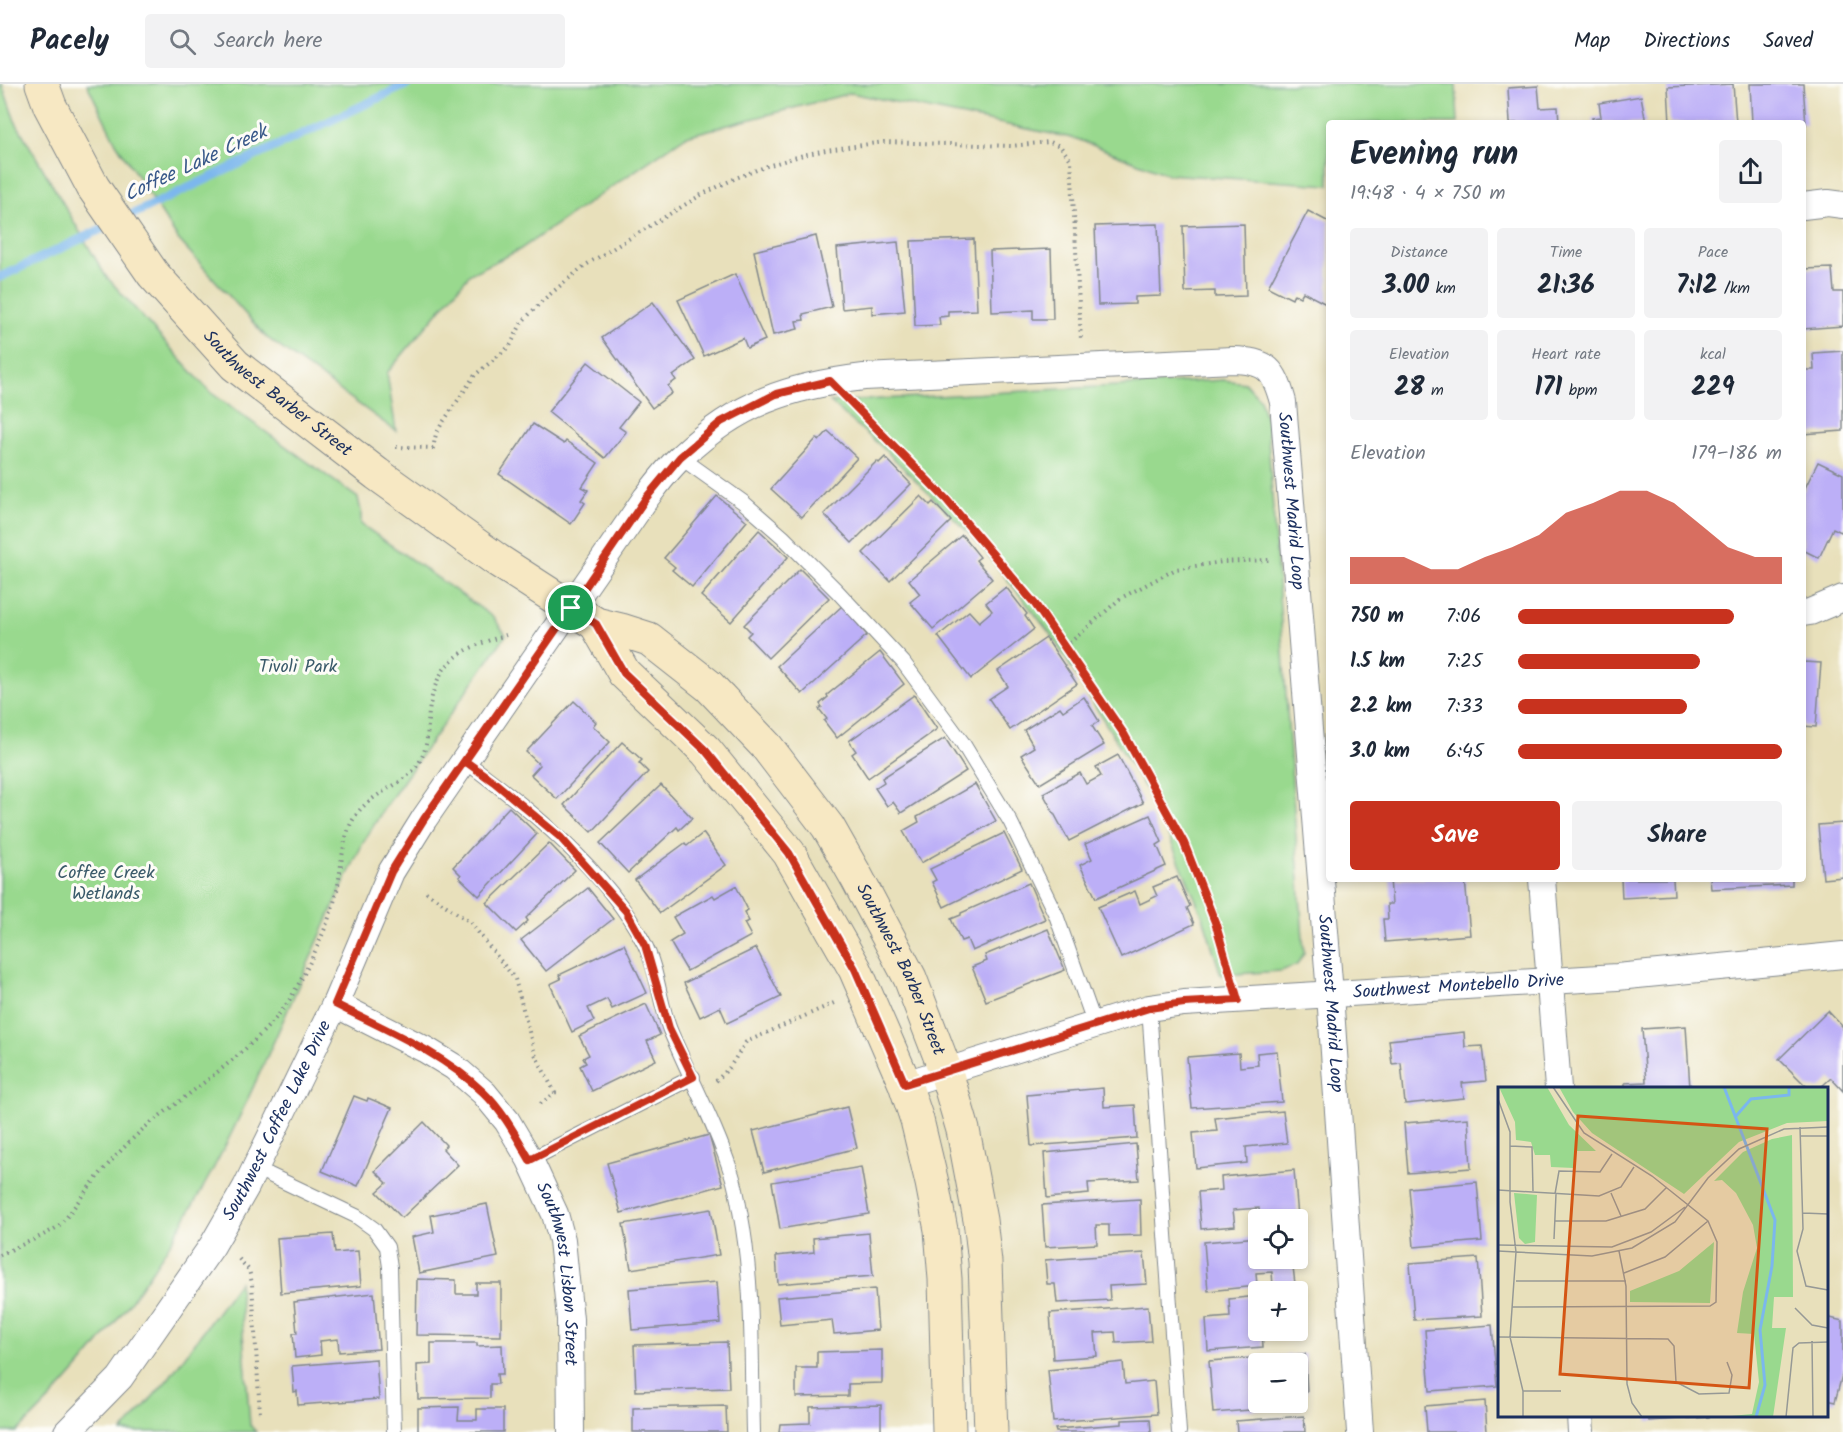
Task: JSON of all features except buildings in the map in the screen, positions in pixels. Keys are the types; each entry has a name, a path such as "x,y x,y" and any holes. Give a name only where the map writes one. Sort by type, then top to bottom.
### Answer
{"street":[{"name":"Southwest Barber Street","path":"42,84 50,106 93,188 153,274 235,364 376,474 497,560 584,616 650,639 709,686 767,747 828,826 910,978 946,1072 963,1130 981,1231 987,1293 991,1432"},
{"path":"1806,206 1828,203 1843,205"},
{"name":"Southwest Madrid Loop","path":"584,616 646,498 680,457 721,422 776,394 830,381 864,377 1233,360 1251,360 1269,368 1277,380 1283,402 1330,994 1360,1432"},
{"path":"1806,613 1843,598"},
{"name":"Southwest Barber Street","path":"584,616 624,673 706,751 789,853 855,969 905,1084 924,1148 940,1230 948,1347 949,1432"},
{"name":"Southwest Coffee Lake Drive","path":"67,1432 127,1369 203,1260 255,1168 335,1004 391,872 424,819 465,761 584,616"},
{"path":"1542,882 1558,1087"},
{"name":"Southwest Montebello Drive","path":"905,1084 1149,1008 1184,1003 1550,982 1843,955"},
{"name":"Southwest Lisbon Street","path":"335,1004 426,1050 454,1067 484,1093 507,1121 530,1160 555,1214 562,1240 570,1319 571,1432"},
{"path":"1580,1417 1581,1432"}],"lane":[{"path":"680,457 743,502 783,537 903,662 962,742 1010,821 1051,904 1095,1025"},
{"path":"465,761 560,837 626,911 645,945 669,1028 693,1077 733,1177 749,1274 753,1432"},
{"path":"1149,1008 1179,1432"},
{"path":"530,1160 693,1077"},
{"path":"255,1168 356,1216 374,1228 387,1247 390,1267 394,1432"}],"path":[{"path":"376,474 397,446 433,448 441,425 475,375 510,346 522,322 542,301 584,266 701,195 767,166 826,150 884,142 1011,146 1050,142 1060,146 1071,160 1082,367"},
{"path":"830,381 946,499 1035,604 1124,734 1184,843 1215,922 1238,1000"},
{"path":"1065,647 1121,598 1176,569 1222,562 1295,558"},
{"path":"0,1255 58,1226 111,1160 142,1129 214,1076 269,1025 289,1000 306,969 331,913 349,828 369,800 403,779 419,763 426,749 429,712 435,687 444,668 465,651 485,641 506,635"},
{"path":"426,892 470,922 515,979 535,1054 555,1093 540,1104"},
{"path":"700,1096 729,1068 746,1042 793,1023 833,1003 842,1008"},
{"path":"239,1259 249,1270 252,1283 260,1414"}],"green space":[{"name":"Tivoli Park","path":"0,84 2,84 15,121 105,275 210,392 358,498 361,524 493,617 506,635 383,810 363,843 250,1095 190,1211 138,1291 110,1329 80,1366 17,1432 0,1432"},
{"path":"87,84 1456,84 1458,120 1326,120 1326,185 1167,174 1077,139 851,93 686,136 519,250 470,274 387,373 396,431 266,337 178,239 116,143"},
{"path":"1224,380 1245,383 1260,399 1267,423 1304,953 1297,965 1281,971 1221,975 1203,917 1154,802 1052,636 977,541 882,447 830,402"},
{"path":"239,1282 250,1425 256,1432 122,1432 169,1378"}],"waterway":[{"name":"Coffee Lake Creek","path":"0,277 408,84"}],"route":[{"path":"571,608 424,819 391,872 335,1004 426,1050 454,1067 484,1093 507,1121 530,1160 693,1077 669,1028 645,945 626,911 560,837 465,761 571,608 596,624 624,673 706,751 789,853 855,969 905,1084 1149,1008 1184,1003 1238,1000 1215,922 1184,843 1124,734 1035,604 946,499 830,381 776,394 721,422 680,457 646,498 571,608"}],"park label":[{"name":"Coffee Creek Wetlands","path":"106,883"}]}
